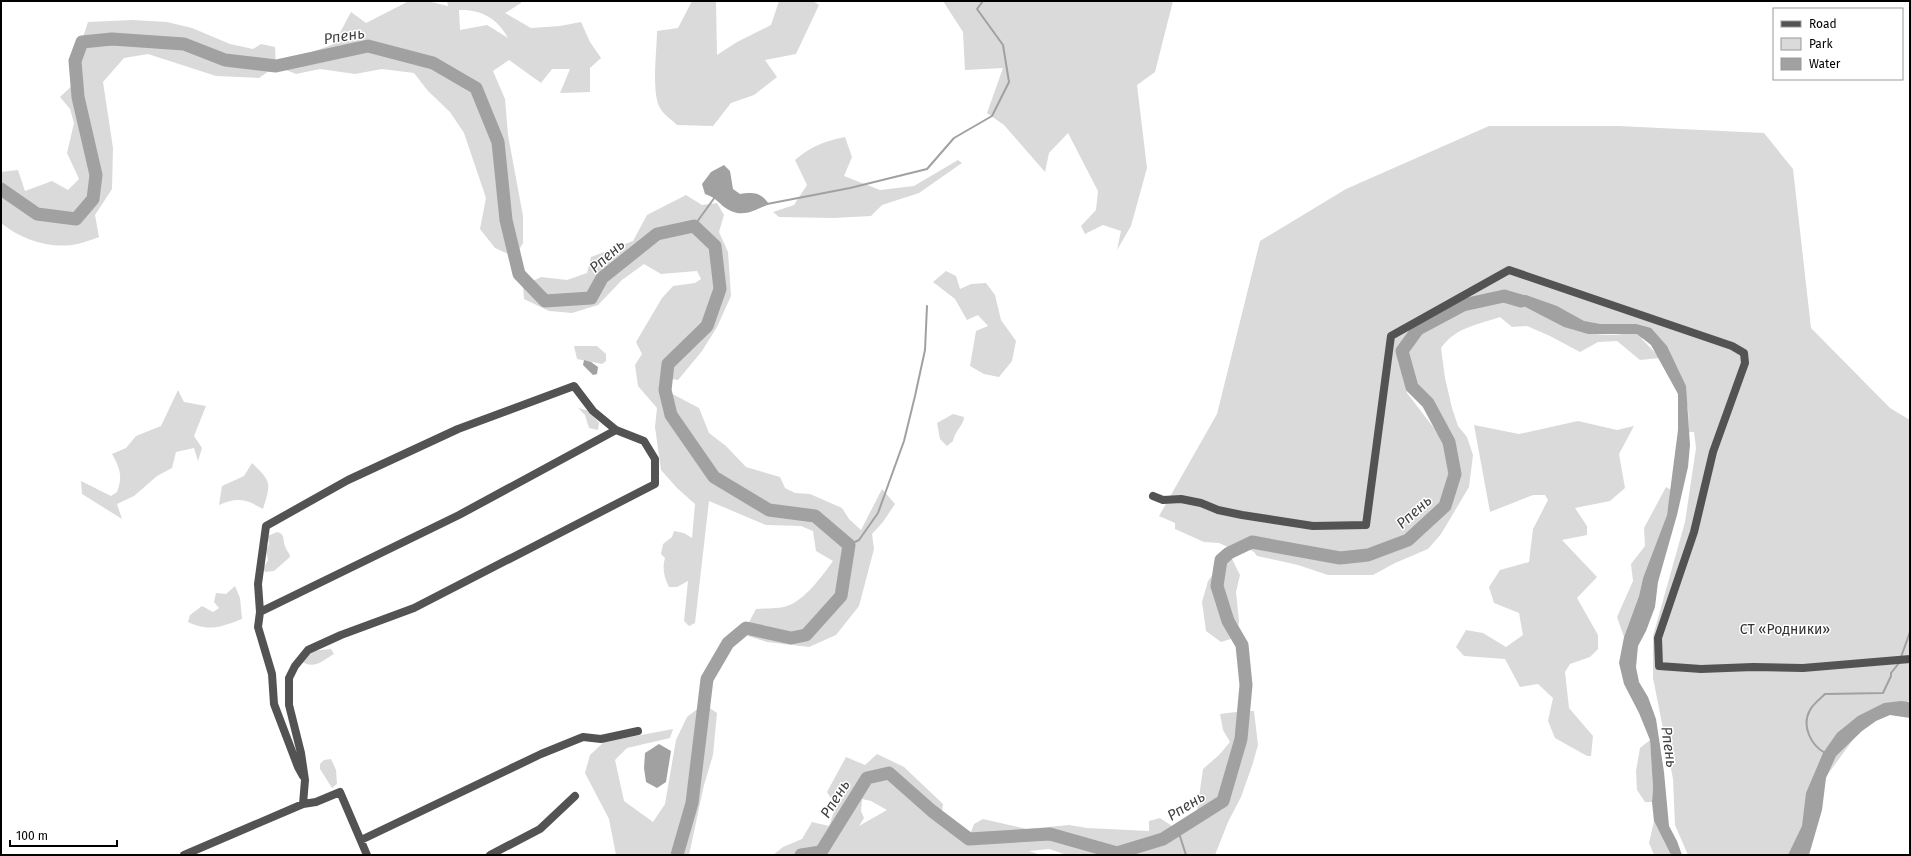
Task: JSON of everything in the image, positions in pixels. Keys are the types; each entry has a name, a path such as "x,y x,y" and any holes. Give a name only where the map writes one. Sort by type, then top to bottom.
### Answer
{"street":[{"path":"1153,496 1163,500 1181,499 1201,503 1218,510 1242,515 1313,526 1366,525 1391,336 1509,270 1732,346 1744,353 1745,363 1713,452 1694,532 1658,638 1659,666 1701,669 1753,667 1803,668 1910,659"},
{"path":"302,804 305,780 301,753 289,705 289,678 295,666 308,650 341,635 414,608 655,484 655,459 644,441 616,430 593,412 574,386 458,429 348,480 266,526 258,584 260,612 258,627 272,674 274,704 298,767 305,780"},
{"path":"260,612 459,515 616,430"},
{"path":"361,840 541,754 583,737 601,739 638,732"},
{"path":"184,855 302,804 316,802 340,792 367,855"},
{"path":"490,855 540,829 575,796"}],"green space":[{"path":"409,1 427,1 448,6 447,1 522,1 505,13 531,28 560,26 581,22 590,42 601,58 590,68 590,92 560,93 570,69 552,69 541,83 509,60 493,71 505,99 508,135 523,216 523,243 515,257 495,248 480,229 486,198 464,133 450,112 428,91 414,73 382,69 355,74 320,69 296,74 276,66 259,78 216,76 148,54 124,58 103,82 113,148 112,189 95,215 99,237 82,243 62,246 43,244 17,234 1,223 1,172 18,170 25,191 52,181 68,190 79,179 67,153 74,123 70,109 60,97 77,81 75,61 88,22 132,20 167,22 192,28 230,44 253,49 261,44 275,47 276,65 334,44 351,12 366,23","holes":["459,10 475,11 488,16 499,25 508,38 487,25 460,30"]},
{"path":"692,1 716,1 717,55 737,42 771,25 779,1 813,1 819,5 796,54 765,60 777,77 754,95 731,103 713,126 677,125 665,115 657,101 655,71 657,31 678,28"},
{"path":"943,1 1173,1 1155,72 1137,85 1147,168 1131,226 1117,250 1121,231 1103,225 1085,234 1081,226 1096,210 1098,191 1068,133 1049,153 1045,172 1004,125 987,113 1003,68 965,70 963,32"},
{"name":"СТ «Родники»","path":"1489,126 1618,126 1764,133 1793,169 1811,328 1890,408 1910,420 1910,700 1863,726 1825,778 1804,855 1688,855 1675,825 1673,779 1653,678 1653,636 1685,522 1696,448 1694,432 1689,432 1688,408 1654,340 1641,338 1660,358 1640,360 1617,341 1598,342 1580,352 1527,326 1512,327 1500,317 1475,325 1453,335 1441,348 1445,378 1452,408 1458,426 1467,437 1473,455 1469,487 1441,534 1428,549 1395,563 1373,575 1328,575 1298,565 1257,556 1254,552 1241,546 1232,549 1219,543 1204,542 1175,529 1175,523 1159,516 1217,414 1260,241 1346,189","holes":["1548,318 1623,334 1603,335 1584,332 1566,327","1406,368 1412,387 1428,404 1449,442 1447,445 1407,393"]},
{"path":"845,137 852,157 844,176 880,190 914,186 958,160 962,163 919,193 882,205 871,216 833,218 779,217 773,212 794,205 807,185 795,160 818,145"},
{"path":"686,195 702,205 717,203 724,215 719,232 728,252 731,296 717,327 702,351 678,380 666,378 665,390 699,408 709,433 726,446 746,467 780,477 785,488 795,493 810,494 842,508 849,519 861,530 882,489 895,504 883,522 872,534 874,549 859,606 836,635 809,647 767,642 748,636 746,628 756,609 784,607 800,599 813,587 833,561 816,551 813,531 801,526 766,525 709,501 695,623 689,626 684,621 688,581 677,587 669,587 665,576 665,558 661,554 663,544 672,537 674,531 684,533 692,538 695,504 677,488 661,470 655,427 657,408 638,386 635,365 642,354 636,342 662,298 673,286 695,283 701,279 697,271 661,274 644,264 622,280 598,305 572,313 549,311 524,299 523,286 541,277 567,280 587,273 591,257 633,241 647,215"},
{"path":"946,271 956,276 960,289 971,284 986,283 995,295 1001,320 1016,341 1012,361 999,377 984,374 970,366 976,331 988,326 978,315 967,320 955,299 933,282"},
{"path":"574,346 597,346 606,354 606,361 602,364 577,359"},
{"path":"178,390 184,402 206,406 194,436 202,448 198,461 194,448 176,452 172,468 157,476 134,496 117,504 122,519 82,494 81,481 111,496 117,492 120,482 120,473 112,454 126,448 136,436 161,426"},
{"path":"578,408 590,411 599,423 598,430 589,428 585,415"},
{"path":"953,414 964,417 964,420 953,441 947,446 940,439 937,423"},
{"path":"1578,421 1617,430 1634,426 1619,454 1625,488 1610,501 1575,508 1587,526 1587,535 1562,540 1597,577 1577,598 1598,635 1598,649 1590,657 1570,664 1565,672 1569,708 1593,736 1591,756 1587,756 1555,738 1548,721 1553,698 1538,684 1520,687 1505,659 1464,656 1456,647 1466,630 1483,633 1506,647 1523,635 1519,613 1494,603 1489,587 1500,570 1529,562 1533,529 1548,500 1545,495 1533,495 1490,512 1474,425 1519,434"},
{"path":"252,463 268,483 263,509 241,500 225,502 219,505 222,486 244,476"},
{"path":"1666,487 1671,490 1667,515 1643,578 1639,596 1624,637 1617,617 1633,581 1631,564 1645,546 1644,528"},
{"path":"277,532 282,534 290,557 274,571 265,572 263,569 268,560 266,551 269,544 268,536"},
{"path":"1229,553 1240,575 1236,592 1239,621 1237,637 1221,642 1206,631 1202,602 1208,581"},
{"path":"235,586 240,598 242,619 221,626 209,628 188,622 190,615 202,606 213,612 219,608 214,602 216,593 226,594"},
{"path":"331,649 334,654 318,664 310,665 301,661 310,651"},
{"path":"704,704 717,713 713,755 704,785 689,855 616,855 609,819 585,773 590,755 604,742 673,729 670,738 627,748 615,760 624,801 653,822 665,804 676,740 687,717"},
{"path":"1254,711 1258,745 1241,797 1228,822 1215,855 1067,855 1049,849 1029,851 1041,855 773,855 783,847 802,839 812,822 829,826 836,806 827,792 846,757 865,765 877,754 904,767 943,804 941,818 936,820 971,832 974,824 983,819 1027,829 1069,825 1087,828 1149,831 1149,821 1160,818 1178,830 1196,818 1203,769 1219,755 1230,742 1223,730 1220,714","holes":["862,799 871,801 887,810 859,826 864,818 861,811"]},
{"path":"1650,740 1653,788 1652,802 1645,802 1637,790 1636,771 1640,748"},
{"path":"331,759 336,770 337,784 332,788 320,769 320,764 324,760"},
{"path":"1654,821 1671,855 1654,855 1649,843"}],"water":[{"path":"724,165 730,171 733,189 740,194 753,193 760,195 769,204 749,212 739,213 729,210 713,197 705,194 702,184 711,172"},
{"path":"1526,295 1557,306 1584,321 1600,324 1636,324 1651,328 1667,346 1686,386 1690,445 1688,467 1677,515 1658,582 1655,607 1646,631 1638,646 1636,667 1639,682 1648,697 1656,719 1664,772 1669,826 1682,855 1671,855 1654,821 1650,740 1639,713 1624,684 1619,663 1624,637 1639,596 1643,578 1667,515 1678,430 1678,394 1651,345 1637,334 1588,334 1564,327 1504,296"},
{"path":"584,360 591,362 598,367 597,374 593,375 583,365"},
{"path":"1901,701 1910,702 1910,718 1890,715 1876,721 1862,731 1836,756 1826,778 1822,810 1809,855 1788,855 1802,826 1806,793 1823,753 1837,733 1858,716 1884,703"},
{"path":"659,744 671,751 666,782 657,788 646,782 644,768 645,753"}],"waterway":[{"path":"767,204 850,188 927,169 954,138 992,116 1009,82 1003,45 977,9 983,1"},
{"name":"Рпень","path":"1,189 37,214 76,219 93,199 96,175 78,97 75,61 82,42 112,39 184,44 225,60 276,66 368,46 433,63 476,88 498,142 506,220 519,274 545,301 591,298 602,278 657,234 694,226 715,246 720,289 707,326 668,364 665,390 671,415 714,477 769,510 815,516 849,545 841,596 806,635 791,638 746,628 728,643 707,679 692,803 677,855"},
{"path":"694,226 715,197 717,198"},
{"name":"Рпень","path":"801,855 821,852 867,778 889,773 932,811 969,839 1050,834 1117,853 1163,839 1223,801 1241,739 1246,685 1242,645 1228,621 1217,586 1221,560 1229,553 1252,542 1340,558 1368,555 1408,540 1445,506 1455,474 1449,442 1428,403 1412,387 1402,351 1418,329 1463,305 1504,296 1521,301"},
{"path":"849,545 859,540 878,513 904,441 925,350 927,306"},
{"path":"1901,657 1910,632"},
{"path":"1825,753 1815,745 1807,729 1807,716 1813,706 1825,694 1883,693 1891,673 1899,663"},
{"path":"1178,830 1186,855"}]}
